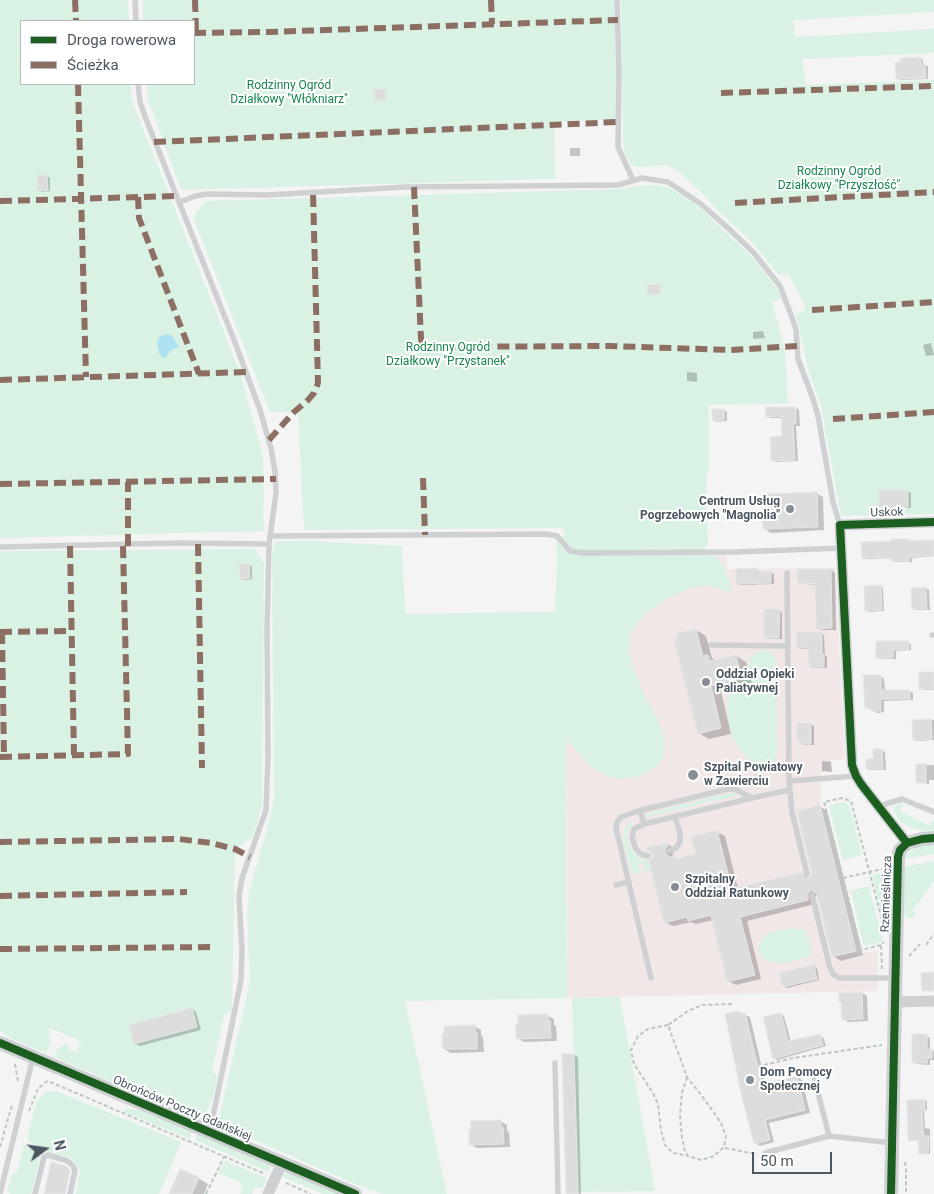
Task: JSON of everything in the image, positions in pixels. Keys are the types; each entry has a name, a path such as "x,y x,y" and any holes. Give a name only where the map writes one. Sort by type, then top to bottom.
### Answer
{"street":[{"name":"Uskok","path":"840,525 934,522"},
{"name":"Rzemieślnicza","path":"840,525 851,753 856,776 907,843 900,850 897,866 889,978 894,1002 891,1194"},
{"path":"907,843 922,838 934,838"},
{"path":"894,1002 934,1001"},
{"name":"Obrońców Poczty Gdańskiej","path":"0,1043 355,1194"},
{"path":"268,1194 282,1163"}],"lane":[{"path":"135,0 136,20"},
{"path":"617,0 619,70 618,147 633,180"},
{"path":"138,85 140,102 146,119 247,372 271,448 276,472 276,494 269,544 266,810 242,878 239,896 242,958 241,980 209,1133"},
{"path":"180,202 195,196 208,194 266,195 405,187 618,185 633,180 652,179 668,182 701,204 754,253 780,286 796,330 798,359 818,416 833,502 840,525"},
{"path":"270,536 548,534 557,536 570,551 584,553 735,552 842,548"},
{"path":"0,547 269,544"},
{"path":"787,572 789,781 792,812 807,874"},
{"path":"711,645 788,646"},
{"path":"789,781 856,776"},
{"path":"652,978 616,828 620,816 728,789 735,789 752,798"},
{"path":"648,856 636,850 632,838 634,829 644,824 790,790"},
{"path":"879,806 902,798 934,812"},
{"path":"640,810 644,824"},
{"path":"669,851 676,848 680,842 680,833 675,816"},
{"path":"616,885 629,882"},
{"path":"812,895 833,974 839,978 889,978"},
{"path":"0,1194 3,1171 33,1057"},
{"path":"555,1063 558,1194"},
{"path":"813,1073 829,1136"},
{"path":"764,1152 829,1136 892,1143"},
{"path":"35,1194 44,1157 48,1156 68,1161 74,1166 75,1170 70,1194"}],"path":[{"path":"842,798 851,801 869,872 886,936 885,941 881,945 861,950 824,802 842,798"},
{"path":"843,878 882,869"},
{"path":"926,944 934,934"},
{"path":"881,945 889,978"},
{"path":"668,1025 687,1077 706,1100 726,1136 724,1147 714,1156 702,1160 673,1152 665,1145 658,1104 634,1064 631,1050 638,1036 648,1029 668,1025 688,1011 702,1005 733,1004"},
{"path":"764,1065 792,1058 882,1045"},
{"path":"15,1062 18,1074 17,1087"},
{"path":"687,1077 682,1093 680,1115 682,1138 688,1156"},
{"path":"29,1113 38,1089 48,1082 311,1194"},
{"path":"0,1147 12,1104"},
{"path":"724,1147 750,1153 764,1152"},
{"path":"206,1194 224,1156"},
{"path":"906,1169 906,1194"}],"shaded area":[{"name":"Szpital Powiatowy w Zawierciu","path":"727,555 727,569 835,568 845,759 831,760 831,772 821,772 820,805 857,954 878,950 878,991 567,998 565,557"}],"green space":[{"path":"0,0 128,0 129,20 20,20 20,85 131,85 132,101 240,372 263,456 264,531 0,538"},
{"name":"Rodzinny Ogród Działkowy \"Włókniarz\"","path":"143,0 614,0 617,83 615,119 554,122 555,179 181,190 148,99 147,85 195,85 195,20 143,20"},
{"name":"Rodzinny Ogród Działkowy \"Przyszłość\"","path":"621,0 934,0 934,12 793,20 795,37 934,29 934,53 802,59 806,85 934,80 934,514 841,516 821,406 808,369 796,314 802,311 806,312 789,275 778,275 751,241 678,171 667,165 632,166 625,154 623,144"},
{"name":"Rodzinny Ogród Działkowy \"Przystanek\"","path":"656,185 670,188 698,206 755,260 778,290 782,297 772,301 785,351 788,404 709,405 709,467 706,477 708,543 704,550 717,558 725,568 731,589 728,593 706,585 691,588 665,600 645,614 631,632 629,649 631,662 665,740 663,758 658,766 640,776 621,779 605,775 590,766 566,739 567,998 405,1001 447,1194 383,1194 355,1184 219,1124 250,981 247,914 249,893 274,799 272,555 274,544 281,541 314,541 402,546 405,614 555,612 556,543 560,537 565,536 563,528 304,530 298,412 270,412 193,217 206,201 623,189 635,186"},
{"path":"255,549 264,564 262,805 253,837 235,849 232,1010 224,1015 212,1070 218,1076 212,1100 202,1119 54,1057 58,1048 65,1044 69,1046 69,1050 77,1052 81,1041 50,1028 49,1036 51,1042 46,1053 14,1040 0,1031 0,551"},
{"path":"767,650 772,652 776,662 777,753 773,767 767,768 754,763 739,749 730,732 727,708 730,690 747,675 751,658 755,653"},
{"path":"734,792 735,796 646,817 645,814"},
{"path":"842,802 849,804 862,855 843,860 829,806"},
{"path":"900,803 905,804 899,811 929,825 934,820 934,831 918,830 902,823 894,813 895,806"},
{"path":"630,822 632,824 627,833 630,848 640,859 649,860 651,870 645,871 643,863 638,864 640,872 632,874 623,839 625,827"},
{"path":"934,844 934,854 905,859 910,851 919,846"},
{"path":"934,861 934,881 913,910 917,914 912,918 907,918 903,914 903,867"},
{"path":"890,871 889,934 887,935 872,875"},
{"path":"869,886 882,942 864,946 851,891"},
{"path":"790,928 805,930 811,946 810,956 783,964 767,961 760,956 758,948 764,937 770,932"},
{"path":"620,997 655,1191 578,1192 572,998"},
{"path":"49,1091 56,1091 181,1142 159,1194 76,1194 80,1170 71,1158 42,1150 27,1138 37,1100"},
{"path":"126,1108 142,1111 192,1131 190,1139 124,1112"},
{"path":"198,1134 270,1164 269,1172 195,1140"},
{"path":"26,1145 41,1153 31,1194 10,1194 7,1189 12,1175 17,1172 24,1146"},
{"path":"225,1161 267,1178 263,1187 254,1188 252,1194 240,1194 242,1189 241,1183 219,1173"},
{"path":"288,1172 342,1194 323,1194 285,1178 283,1174"}],"water":[{"path":"168,334 172,336 179,347 170,351 163,358 159,353 157,343 160,336"}],"building":[{"path":"920,57 921,64 925,63 926,78 896,79 895,62 901,62 900,58"},
{"path":"385,89 386,100 375,101 374,90"},
{"path":"37,175 47,175 48,190 38,191"},
{"path":"660,284 661,294 648,295 647,285"},
{"path":"765,407 796,407 796,424 793,424 795,460 771,461 770,437 782,436 781,416 766,417"},
{"path":"712,409 724,409 724,420 712,421"},
{"path":"879,490 908,490 908,507 879,507"},
{"name":"Centrum Usług Pogrzebowych \"Magnolia\"","path":"817,492 818,527 763,529 762,494"},
{"path":"891,539 909,539 909,541 934,540 934,555 909,557 909,561 891,561 891,557 862,558 861,542 891,541"},
{"path":"239,564 249,564 250,578 240,579"},
{"path":"757,568 757,572 771,571 771,583 736,584 736,569"},
{"path":"797,569 831,569 832,628 816,629 815,583 798,584"},
{"path":"881,585 882,610 865,611 864,586"},
{"path":"926,587 927,609 912,609 911,588"},
{"path":"764,609 780,609 779,638 764,638"},
{"name":"Oddział Opieki Paliatywnej","path":"696,629 703,656 708,655 710,661 736,655 742,678 711,686 721,728 698,734 674,639 678,638 677,633"},
{"path":"797,632 822,632 824,667 809,667 808,648 797,648"},
{"path":"876,641 909,641 909,649 893,650 893,658 876,658"},
{"path":"919,672 934,672 934,689 919,689"},
{"path":"863,675 881,675 881,690 909,690 910,699 880,699 881,711 871,711 871,708 865,708"},
{"path":"931,719 932,739 913,740 912,720"},
{"path":"797,723 811,723 811,744 800,744 800,741 797,741"},
{"path":"873,749 882,749 883,769 866,769 866,759 873,759"},
{"path":"916,764 926,764 926,783 916,783"},
{"path":"820,805 856,951 832,957 817,894 811,890 808,893 808,900 740,917 755,975 727,982 711,915 688,921 687,917 664,923 649,861 653,855 651,852 646,851 646,848 667,843 668,846 665,849 665,853 670,857 675,856 675,859 696,854 691,837 717,830 732,889 802,872 803,877 808,879 812,873 797,811"},
{"path":"814,965 817,979 783,987 779,973"},
{"path":"934,972 934,991 922,991 921,973"},
{"path":"862,992 863,1019 842,1020 839,993"},
{"path":"192,1008 197,1027 134,1044 129,1025"},
{"name":"Dom Pomocy Społecznej","path":"738,1011 739,1015 745,1013 762,1084 797,1076 805,1110 765,1120 770,1140 754,1144 741,1093 725,1014"},
{"path":"781,1013 788,1041 820,1034 823,1045 773,1059 763,1017"},
{"path":"548,1014 551,1038 516,1039 518,1015"},
{"path":"475,1025 477,1049 443,1049 442,1034 444,1034 444,1026"},
{"path":"912,1034 927,1034 927,1049 932,1049 932,1058 927,1058 927,1063 912,1063"},
{"path":"562,1054 574,1054 578,1194 566,1194"},
{"path":"925,1099 925,1110 922,1110 924,1136 929,1136 928,1154 919,1154 918,1140 908,1141 907,1100"},
{"path":"501,1120 504,1144 469,1145 470,1121"},
{"path":"51,1162 66,1166 70,1170 64,1194 44,1194"},
{"path":"180,1169 199,1177 192,1194 169,1194"}],"marked path":[{"path":"75,0 76,20"},
{"path":"195,0 196,33"},
{"path":"491,0 492,24"},
{"path":"195,33 618,20"},
{"path":"78,85 86,377"},
{"path":"721,93 934,86"},
{"path":"154,142 618,122"},
{"path":"414,187 421,339 423,346 609,346 731,350 797,346"},
{"path":"269,440 294,412 308,400 314,393 318,383 313,192"},
{"path":"735,203 934,192"},
{"path":"0,201 177,196"},
{"path":"138,197 139,218 199,374"},
{"path":"812,310 934,302"},
{"path":"0,380 247,372"},
{"path":"833,419 934,412"},
{"path":"423,478 425,535"},
{"path":"0,484 276,479"},
{"path":"128,482 128,546"},
{"path":"198,544 202,768"},
{"path":"70,546 74,755"},
{"path":"0,757 128,754 123,546"},
{"path":"0,632 71,631"},
{"path":"2,632 4,756"},
{"path":"0,842 179,839 211,843 235,849 250,857"},
{"path":"0,896 187,892"},
{"path":"0,949 213,947"}],"cycle path":[{"path":"907,843 861,784 852,765 840,525 934,522"},
{"path":"891,1194 898,857 900,850 907,843 934,838"},
{"path":"0,1043 355,1194"}],"place":[{"name":"Centrum Usług Pogrzebowych \"Magnolia\"","path":"790,509"},
{"name":"Oddział Opieki Paliatywnej","path":"706,682"},
{"name":"Szpital Powiatowy w Zawierciu","path":"693,775"},
{"name":"Szpitalny Oddział Ratunkowy","path":"675,887"},
{"name":"Dom Pomocy Społecznej","path":"750,1080"}]}
